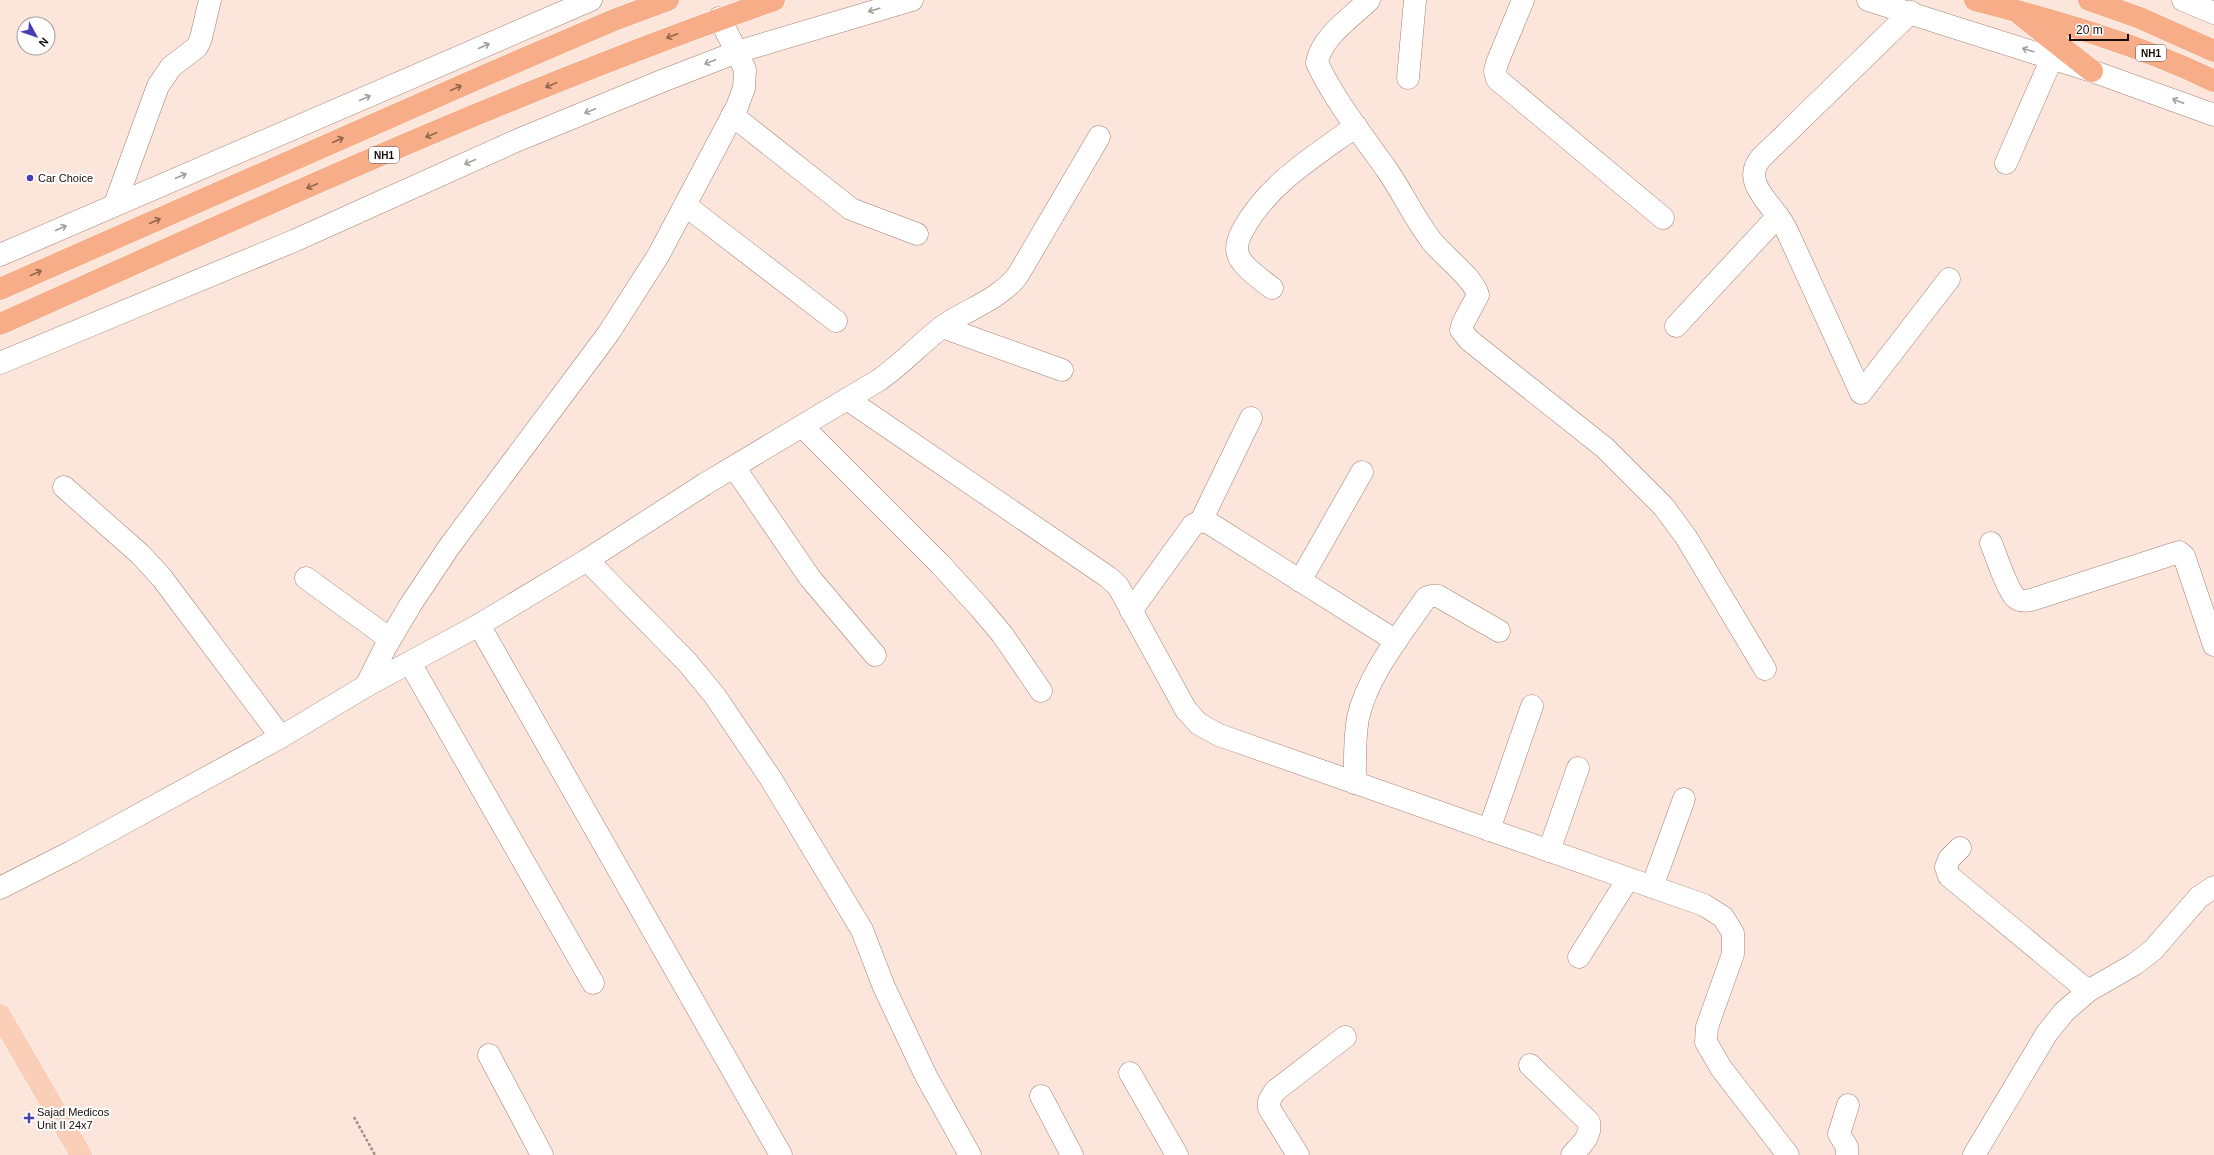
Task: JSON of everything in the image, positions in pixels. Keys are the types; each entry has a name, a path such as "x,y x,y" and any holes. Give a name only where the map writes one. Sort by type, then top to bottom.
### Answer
{"highway":[{"path":"0,289 486,75 614,20 668,0"},
{"name":"NH1","path":"0,324 282,199 618,56 719,18 774,0"},
{"name":"NH1","path":"1975,0 2085,30 2150,52 2214,81"},
{"name":"NH1","path":"2089,0 2140,18 2214,51"},
{"path":"2015,10 2092,71"},
{"path":"486,75 498,107"}],"main road":[{"path":"0,1015 81,1155"}],"street":[{"path":"115,204 158,86 171,67 197,48 201,38 210,0"},
{"path":"0,255 115,204 592,0"},
{"path":"0,363 296,240 518,140 738,52 912,0"},
{"path":"1369,0 1325,42 1318,53 1317,63 1356,126 1387,171 1424,232 1444,256 1476,288 1478,295 1463,323 1461,330 1465,336 1605,448 1663,506 1686,537 1765,669"},
{"path":"1408,78 1415,0"},
{"path":"1523,0 1497,63 1495,71 1497,79 1663,218"},
{"path":"1868,0 1911,12 2092,71 2214,115"},
{"path":"2183,0 2214,13"},
{"path":"1911,12 1754,166 1754,177 1759,192 1778,216 1793,244 1861,393 1948,280"},
{"path":"366,686 390,639 449,547 624,311 658,256 685,205 732,115 744,88 745,70 738,52 719,18"},
{"path":"2006,163 2052,58"},
{"path":"732,115 851,209 917,234"},
{"path":"1272,288 1243,263 1238,255 1237,247 1241,233 1253,213 1266,197 1292,174 1356,126"},
{"path":"0,888 70,852 281,736 366,686 479,625 587,560 734,467 803,427 899,366 942,327 1009,286 1018,275 1098,137"},
{"path":"685,205 836,321"},
{"path":"1676,326 1778,216"},
{"path":"942,327 1062,370"},
{"path":"847,399 1097,568 1118,586 1186,710 1199,724 1219,735 1704,906 1723,917 1733,933 1733,954 1707,1027 1706,1042 1721,1068 1788,1155"},
{"path":"1131,611 1193,525 1201,521 1251,418"},
{"path":"803,427 940,564 980,608 1002,634 1041,691"},
{"path":"734,467 810,578 875,655"},
{"path":"1300,581 1362,472"},
{"path":"64,487 140,554 162,578 281,736"},
{"path":"1201,521 1209,523 1396,641"},
{"path":"1991,543 2011,590 2016,598 2023,601 2031,600 2179,552 2184,556 2214,645"},
{"path":"587,560 687,662 715,696 771,779 862,930 884,987 926,1076 970,1155"},
{"path":"306,578 390,639"},
{"path":"1355,783 1355,746 1359,717 1373,679 1396,641 1426,598 1438,596 1499,630"},
{"path":"479,625 781,1155"},
{"path":"410,663 593,983"},
{"path":"1488,830 1532,706"},
{"path":"1549,851 1578,768"},
{"path":"1652,887 1684,799"},
{"path":"1960,848 1949,859 1946,867 1949,876 2088,991"},
{"path":"1579,957 1628,879"},
{"path":"1974,1155 2047,1033 2064,1012 2088,991 2135,964 2153,950 2199,897 2214,887"},
{"path":"1298,1155 1269,1108 1269,1101 1275,1091 1345,1036"},
{"path":"488,1055 542,1155"},
{"path":"1530,1065 1588,1122 1590,1128 1589,1135 1572,1155"},
{"path":"1130,1073 1177,1155"},
{"path":"1041,1096 1072,1155"},
{"path":"1847,1155 1847,1147 1839,1134 1848,1105"}],"path":[{"path":"354,1117 375,1155"}],"place":[{"name":"Car Choice","path":"30,178"},
{"name":"Sajad Medicos Unit II 24x7","path":"29,1118"}]}
